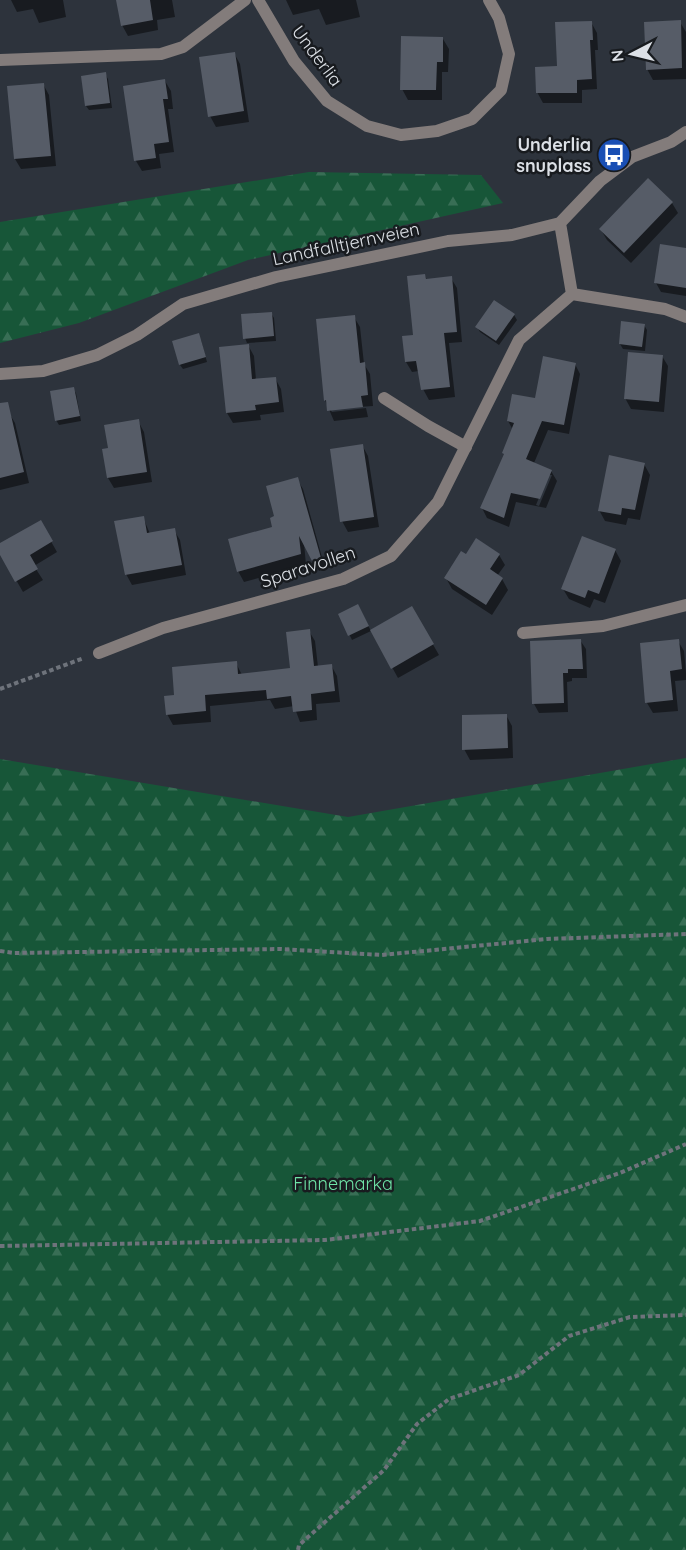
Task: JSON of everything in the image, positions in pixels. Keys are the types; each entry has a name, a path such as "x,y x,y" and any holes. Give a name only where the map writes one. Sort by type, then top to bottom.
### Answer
{"street":[{"path":"0,60 161,54 183,47 245,0"},
{"name":"Underlia","path":"258,0 294,61 327,101 367,126 402,135 437,131 472,119 501,90 509,54 499,18 489,0"},
{"path":"686,132 632,158 600,181 560,223 572,294 664,309 686,317"},
{"name":"Landfalltjernveien","path":"0,374 44,371 97,355 137,335 183,304 276,277 448,241 512,235 560,223"},
{"name":"Sparavollen","path":"99,653 163,628 343,579 391,556 438,502 519,340 572,294"},
{"path":"384,398 466,447"},
{"path":"523,633 603,626 686,605"}],"path":[{"path":"0,689 99,653"},
{"path":"0,951 14,953 280,948 382,955 547,939 686,934"},
{"path":"0,1246 325,1240 480,1221 621,1173 686,1144"},
{"path":"298,1550 299,1545 384,1470 417,1424 449,1399 519,1375 569,1336 630,1317 686,1315"}],"green space":[{"path":"309,172 481,175 503,203 248,260 79,323 0,343 0,222"},
{"name":"Finnemarka","path":"686,758 686,1550 0,1550 0,759 348,817"}],"building":[{"path":"116,0 150,0 153,20 121,26"},
{"path":"681,20 682,68 646,70 644,22"},
{"path":"592,21 593,40 590,40 592,79 577,80 577,93 536,93 535,67 557,66 555,22"},
{"path":"401,36 443,37 443,62 437,62 436,90 400,90"},
{"path":"235,52 244,111 208,117 199,57"},
{"path":"106,72 110,103 85,106 81,76"},
{"path":"165,79 168,99 163,99 169,142 154,144 156,158 134,161 123,86"},
{"path":"44,83 51,156 14,159 7,86"},
{"path":"648,178 673,202 624,253 599,229"},
{"path":"660,244 686,248 686,288 654,283"},
{"path":"425,274 426,279 452,276 457,332 444,333 450,387 421,390 416,361 405,362 402,336 413,335 407,276"},
{"path":"494,300 515,314 496,341 475,327"},
{"path":"272,312 274,336 243,339 241,314"},
{"path":"355,315 360,363 365,362 368,395 361,396 363,407 327,411 316,319"},
{"path":"621,321 645,324 642,347 619,344"},
{"path":"199,333 206,357 179,365 172,341"},
{"path":"249,344 252,379 276,377 279,402 255,405 256,410 226,413 219,347"},
{"path":"628,352 663,355 659,402 624,399"},
{"path":"543,356 576,363 564,425 542,421 526,459 552,470 540,499 511,493 504,518 480,508 504,454 502,453 514,423 507,421 512,394 535,398"},
{"path":"74,387 80,416 55,421 50,391"},
{"path":"8,402 24,472 0,478 0,403"},
{"path":"139,419 147,472 107,478 102,449 108,448 104,425"},
{"path":"363,444 374,517 340,522 330,449"},
{"path":"609,455 645,463 635,510 622,508 621,515 598,511"},
{"path":"298,477 321,558 312,561 299,536 301,554 237,572 228,539 272,527 270,518 274,516 266,486"},
{"path":"144,516 147,533 175,528 182,565 125,575 114,521"},
{"path":"41,520 53,541 30,555 38,569 15,582 0,555 0,543"},
{"path":"582,536 616,549 599,594 588,590 585,598 561,589"},
{"path":"476,538 500,554 490,569 503,578 486,605 444,578 461,551 466,554"},
{"path":"358,604 369,626 348,636 338,614"},
{"path":"412,606 434,644 391,669 370,630"},
{"path":"310,629 314,666 332,664 335,691 311,694 312,710 293,712 291,696 267,699 266,690 205,695 206,711 166,715 164,696 174,695 172,667 237,661 238,674 290,668 286,632"},
{"path":"581,639 583,669 568,669 568,673 563,673 564,703 532,704 530,641"},
{"path":"679,639 682,669 670,671 673,700 645,703 640,643"},
{"path":"507,714 508,748 462,750 462,715"}],"place":[{"name":"Underlia snuplass","path":"614,155"}]}
